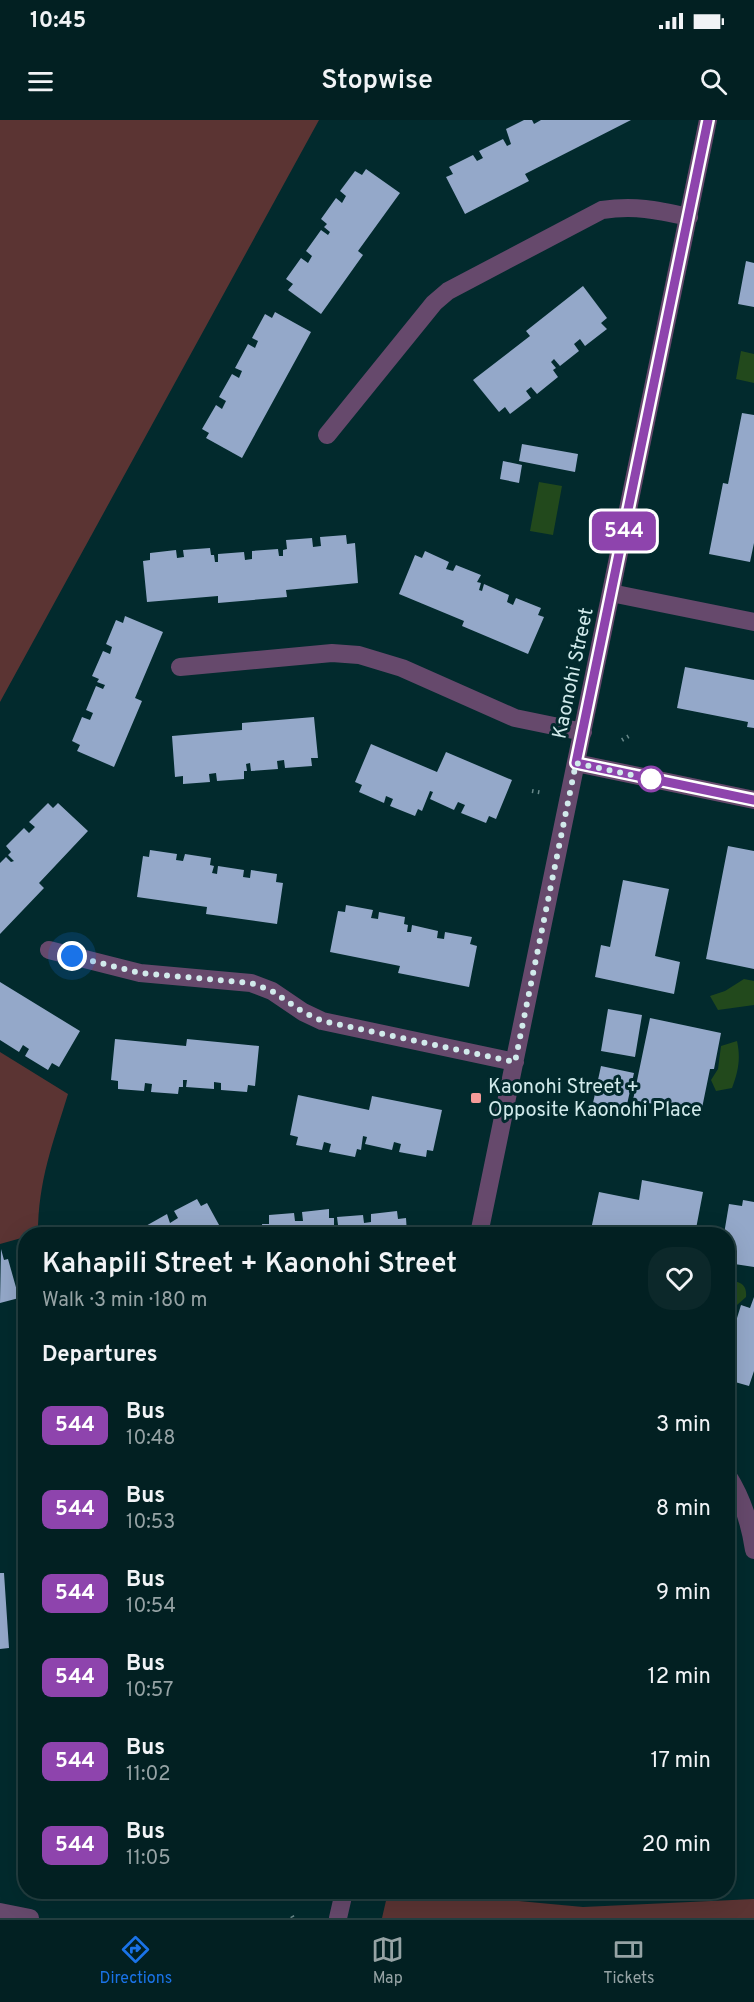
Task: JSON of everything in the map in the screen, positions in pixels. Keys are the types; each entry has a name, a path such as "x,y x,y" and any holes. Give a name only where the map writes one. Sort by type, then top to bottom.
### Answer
{"street":[{"name":"Kaonohi Street","path":"480,1227 708,120"},
{"path":"327,435 434,303 448,291 602,210 626,206 651,208 688,217"},
{"path":"611,593 754,622"},
{"path":"180,667 332,653 359,655 402,668 515,718 583,732"},
{"path":"576,763 754,800"},
{"path":"49,950 140,973 251,983 272,991 303,1012 322,1021 515,1062"},
{"path":"735,1487 748,1521 754,1550"},
{"path":"338,1918 342,1899"},
{"path":"0,1912 30,1918"}],"path":[{"path":"622,740 629,736"},
{"path":"532,791 543,793"}],"shaded area":[{"path":"0,120 319,120 0,702"},
{"path":"741,351 754,354 754,383 736,379"},
{"path":"539,482 562,486 553,535 530,531"},
{"path":"744,979 754,981 754,1005 718,1010 710,996 725,991"},
{"path":"737,1041 738,1065 732,1088 716,1091 711,1080 718,1069 721,1046"},
{"path":"0,1052 68,1094 44,1179 38,1227 18,1227 18,1239 0,1244"},
{"path":"735,1281 744,1286 746,1297 735,1307"},
{"path":"386,1899 496,1899 583,1907 754,1899 754,1918 382,1918"}],"building":[{"path":"524,120 532,120 534,124 541,120 631,120 525,174 529,181 465,214 446,177 453,174 449,167 473,155 477,161 483,158 479,151 503,139 507,146 511,144 506,129"},
{"path":"366,169 400,193 358,251 363,255 321,314 288,290 293,284 286,279 301,258 308,263 312,256 306,251 321,230 328,235 330,232 324,227 327,224 321,219 336,198 342,203 346,196 340,191 355,171 362,175"},
{"path":"746,261 754,263 754,307 738,304"},
{"path":"583,286 607,318 601,323 607,329 585,346 580,339 574,344 579,351 560,366 554,359 551,362 556,368 553,370 558,377 537,394 531,387 526,391 531,398 510,414 505,407 499,412 473,380 530,336 526,331"},
{"path":"275,312 311,332 242,458 206,438 209,433 202,429 216,405 222,409 226,401 219,397 232,374 239,378 242,371 235,368 248,344 255,348 258,341 252,338 265,314 272,318"},
{"path":"742,413 754,415 754,543 750,562 709,554 723,483 728,484"},
{"path":"522,444 578,454 575,472 519,461"},
{"path":"503,461 522,465 519,483 500,479"},
{"path":"346,535 347,544 355,543 358,583 286,590 287,597 218,603 218,596 147,602 143,561 150,560 150,553 176,550 177,558 184,557 183,550 210,548 215,562 218,562 218,554 244,552 245,560 252,559 252,551 278,549 279,556 283,556 283,550 287,549 286,540 312,538 313,547 321,546 320,537"},
{"path":"425,551 449,562 446,569 453,571 456,565 481,575 477,582 481,583 479,590 482,591 484,584 509,595 507,602 513,605 516,598 541,608 538,615 544,617 528,654 462,626 464,621 399,594 415,555 422,558"},
{"path":"125,616 163,632 135,698 142,701 114,767 77,751 80,745 72,741 82,717 90,720 93,713 86,710 96,686 103,689 105,685 97,682 99,679 92,676 103,651 110,654 112,647 106,644 116,620 123,623"},
{"path":"685,667 754,680 754,728 747,727 748,722 677,708"},
{"path":"314,717 318,758 311,758 312,766 285,768 284,760 277,761 278,769 251,771 250,763 246,764 247,771 244,771 244,779 217,781 216,773 209,774 210,782 183,784 183,776 175,777 172,736 242,730 242,723"},
{"path":"371,744 437,772 446,752 512,780 496,819 489,816 486,823 461,813 465,805 458,802 454,810 430,799 433,792 430,791 422,811 418,809 415,816 390,806 393,799 386,796 384,803 359,792 362,785 355,782"},
{"path":"48,803 53,808 58,803 88,831 39,883 44,888 0,934 0,863 6,857 11,862 14,861 8,855 11,852 6,846 24,828 29,833 35,827 29,822"},
{"path":"728,846 754,851 754,969 706,959"},
{"path":"150,850 177,854 176,860 183,861 185,854 211,858 210,865 214,866 212,873 217,874 218,866 244,870 243,877 250,878 251,870 277,874 276,882 283,883 277,924 206,914 207,907 137,897 143,856 149,857"},
{"path":"623,880 669,889 655,956 680,962 674,994 595,977 601,945 610,947"},
{"path":"346,905 373,910 371,918 378,919 379,912 405,917 404,924 408,925 407,932 411,932 412,925 438,931 437,938 444,939 445,932 472,937 470,944 477,946 469,987 398,973 400,966 330,952 338,911 345,912"},
{"path":"0,982 80,1031 59,1067 52,1063 48,1070 25,1056 29,1049 23,1045 19,1052 0,1040"},
{"path":"608,1009 642,1015 635,1057 601,1051"},
{"path":"650,1018 721,1033 714,1069 710,1069 701,1113 633,1100"},
{"path":"115,1039 186,1046 187,1039 259,1046 255,1086 248,1085 247,1092 221,1090 221,1083 214,1082 214,1089 186,1087 187,1080 183,1080 183,1087 179,1087 178,1094 151,1092 152,1084 145,1083 144,1091 118,1089 118,1081 111,1080"},
{"path":"601,1066 634,1073 626,1109 593,1103"},
{"path":"298,1095 369,1110 372,1096 442,1110 433,1151 427,1150 426,1157 399,1152 401,1144 394,1142 392,1150 365,1144 367,1137 363,1136 361,1150 357,1149 355,1157 329,1152 331,1144 324,1142 322,1150 296,1145 298,1137 290,1135"},
{"path":"642,1180 703,1192 696,1227 592,1227 599,1192 639,1200"},
{"path":"197,1199 201,1206 207,1203 220,1227 144,1227 167,1214 170,1223 178,1218 174,1211"},
{"path":"743,1200 754,1202 754,1267 735,1264 735,1227 725,1227 729,1204 742,1206"},
{"path":"329,1209 329,1218 334,1218 334,1225 338,1225 337,1217 363,1215 364,1223 371,1222 371,1214 397,1211 398,1219 406,1218 407,1227 262,1227 262,1224 269,1224 269,1215 294,1213 295,1221 303,1221 302,1212"},
{"path":"1,1249 4,1260 8,1259 18,1298 0,1303"},
{"path":"754,1297 754,1371 749,1386 735,1382 735,1325 741,1305 750,1308"},
{"path":"0,1573 4,1573 9,1648 0,1649"}],"bus line":[{"name":"544","path":"708,120 576,763 754,800"}],"place":[{"name":"Kaonohi Street + Opposite Kaonohi Place","path":"476,1098"}],"route":[{"path":"72,956 140,973 251,983 272,991 303,1012 322,1021 515,1062 576,763 651,779"}]}
